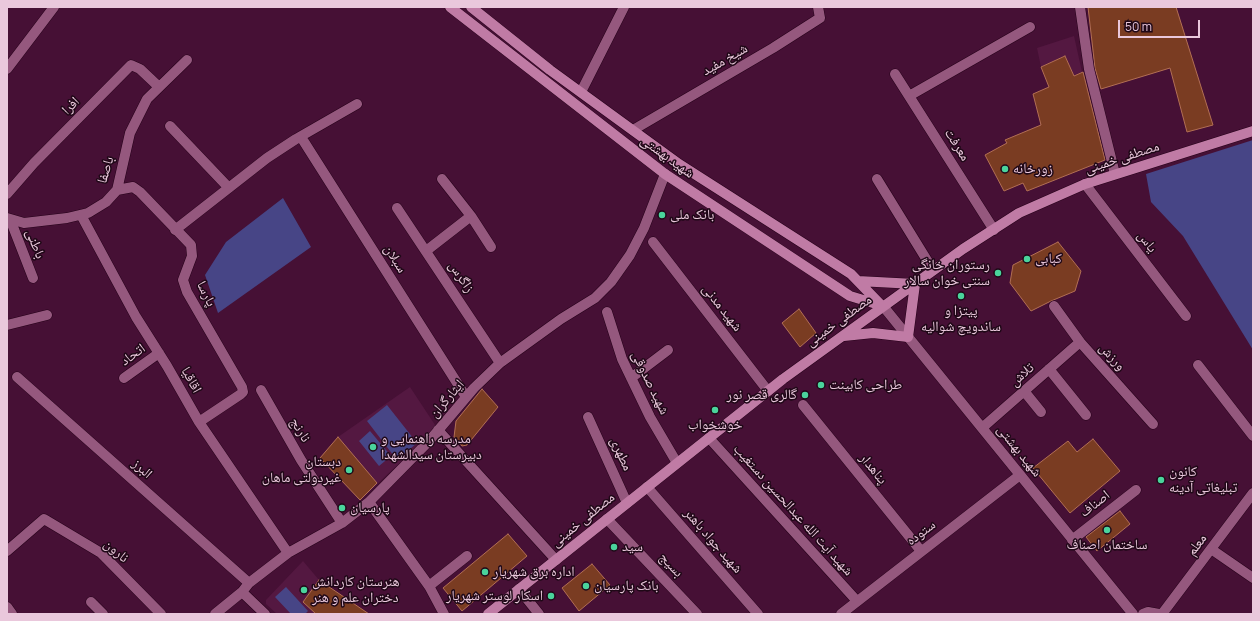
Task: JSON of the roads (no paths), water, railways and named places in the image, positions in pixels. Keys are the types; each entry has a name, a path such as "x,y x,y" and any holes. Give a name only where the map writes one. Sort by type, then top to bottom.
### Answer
{"main road":[{"name":"شهید بهشتی","path":"450,7 665,174 850,296 883,306"},
{"name":"شهید بهشتی","path":"474,8 581,92 679,164 851,274 883,306"},
{"name":"مصطفی خمینی","path":"488,614 768,391 933,270 1020,213 1085,184 1253,131"},
{"path":"842,337 873,333 908,337 915,284 858,281"}],"street":[{"path":"7,69 54,7"},
{"path":"581,92 624,7"},
{"name":"شیخ مفید","path":"633,130 773,48 820,18 818,7"},
{"path":"1080,7 1089,69 1116,174"},
{"path":"909,96 1030,27"},
{"name":"باصفا","path":"9,218 24,223 88,213 106,202 117,190 130,133 147,99 158,86 187,60"},
{"name":"افرا","path":"7,194 34,163 131,65 140,69 158,86"},
{"name":"معرفت","path":"895,74 994,230"},
{"path":"175,230 267,158 301,136 357,104"},
{"path":"170,126 228,187"},
{"name":"سبلان","path":"301,136 466,397"},
{"name":"ایثارگران","path":"216,614 242,592 249,583 288,553 342,523 369,502 438,430 466,397 500,363 561,319 595,298 611,282 630,256 644,228 665,174"},
{"path":"442,179 471,216 491,247"},
{"path":"877,179 933,270"},
{"name":"یاس","path":"1085,184 1186,316"},
{"name":"پارسا","path":"117,190 133,187 140,192 191,245 192,256 183,280 187,292 243,392 199,422"},
{"name":"زاگرس","path":"397,208 500,363"},
{"name":"اقاقیا","path":"81,214 136,317 159,353 199,422 288,553"},
{"path":"426,251 471,216"},
{"name":"باطنی","path":"9,218 33,278"},
{"name":"شهید مدنی","path":"653,242 768,391"},
{"name":"شهید بهشتی","path":"883,306 1133,614"},
{"name":"ورزش","path":"1054,306 1080,342 1153,424"},
{"name":"شهید صدوقی","path":"607,312 622,359 650,418 677,463"},
{"path":"7,325 47,316"},
{"name":"تلاش","path":"982,428 1080,342"},
{"path":"631,378 668,350"},
{"name":"اتحاد","path":"124,378 159,353"},
{"path":"1198,366 1253,436"},
{"path":"1049,369 1086,415"},
{"name":"البرز","path":"17,377 249,583"},
{"name":"نارنج","path":"261,390 301,460 342,523"},
{"path":"1024,391 1041,412"},
{"name":"پناهدار","path":"803,405 921,551"},
{"name":"مطهری","path":"588,417 627,503"},
{"path":"438,430 556,560"},
{"name":"شهید آیت الله عبدالحسین دستغیب","path":"709,438 856,600"},
{"name":"ستوده","path":"841,614 856,600 1020,475"},
{"name":"شهید جواد باهنر","path":"647,486 758,614"},
{"name":"اصناف","path":"1072,540 1136,490"},
{"name":"معلم","path":"1162,614 1253,493"},
{"path":"369,502 430,586 444,614"},
{"name":"نارون","path":"7,551 44,519 101,554 161,614"},
{"name":"بسیج","path":"607,519 697,614"},
{"path":"1212,549 1253,578"},
{"path":"430,586 467,556"},
{"path":"519,589 539,614"},
{"path":"242,592 265,614"},
{"path":"91,602 103,614"},
{"path":"7,608 12,614"},
{"path":"1143,614 1148,612 1159,614"}],"place":[{"name":"زورخانه","path":"1005,169"},
{"name":"بانک ملی","path":"662,215"},
{"name":"کبابی","path":"1027,259"},
{"name":"رستوران خانگی سنتی خوان سالار","path":"998,273"},
{"name":"پیتزا و ساندویچ شوالیه","path":"961,296"},
{"name":"طراحی کابینت","path":"821,385"},
{"name":"گالری قصر نور","path":"805,395"},
{"name":"خوشخواب","path":"715,410"},
{"name":"مدرسه راهنمایی و دبیرستان سیدالشهدا","path":"373,447"},
{"name":"دبستان غیردولتی ماهان","path":"349,470"},
{"name":"کانون تبلیغاتی آدینه","path":"1161,480"},
{"name":"پارسیان","path":"342,508"},
{"name":"ساختمان اصناف","path":"1107,530"},
{"name":"سید","path":"614,547"},
{"name":"اداره برق شهریار","path":"485,572"},
{"name":"بانک پارسیان","path":"586,586"},
{"name":"هنرستان کاردانش دختران علم و هنر","path":"304,590"},
{"name":"اسکار لوستر شهریار","path":"551,596"}]}
